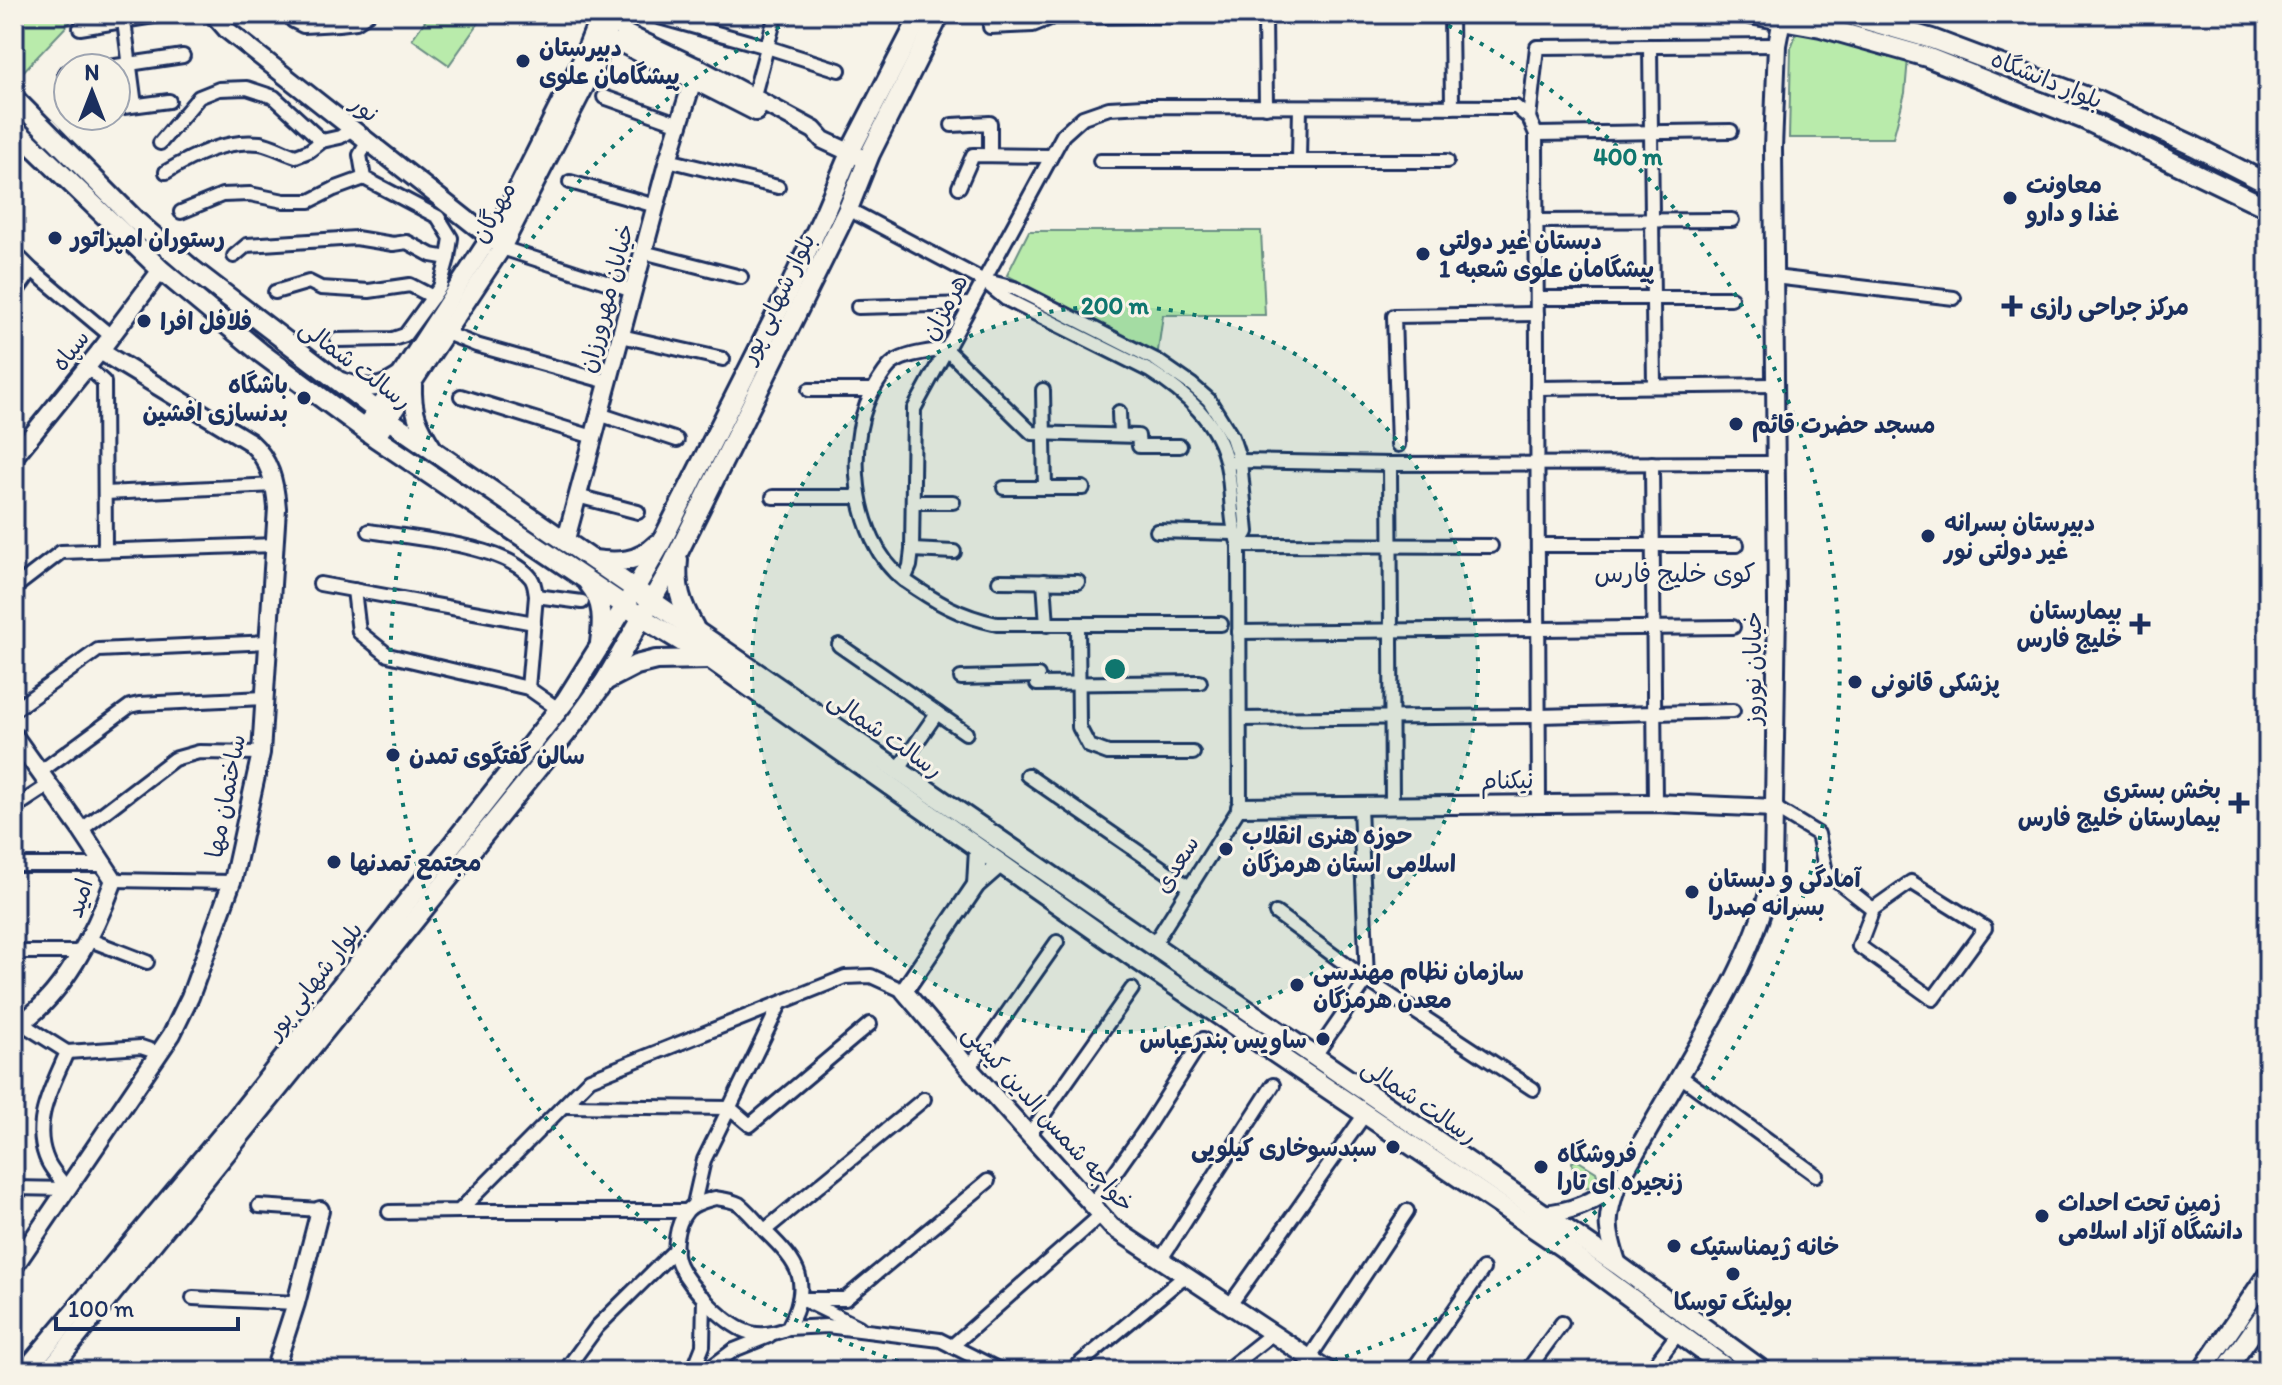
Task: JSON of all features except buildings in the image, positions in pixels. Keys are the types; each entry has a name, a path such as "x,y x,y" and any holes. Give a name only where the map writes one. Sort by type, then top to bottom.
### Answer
{"main road":[{"name":"بلوار شهابی پور","path":"25,1371 123,1267 576,721 605,681 678,553 848,209 859,157 921,14"},
{"name":"بلوار شهابی پور","path":"49,1371 123,1267 235,1120 558,709 599,647 665,536 830,201 859,157 940,14"},
{"name":"بلوار دانشگاه","path":"1750,14 1821,27 1927,57 2083,119 2268,208"},
{"name":"بلوار دانشگاه","path":"1845,14 1932,39 2095,100 2268,184"},
{"name":"رسالت شمالی","path":"14,98 135,220 193,270 383,415 697,633 892,778 978,849 1562,1247 1730,1371"},
{"name":"رسالت شمالی","path":"14,128 161,270 261,353 370,433 643,618 1152,947 1618,1265 1763,1371"},
{"path":"830,201 848,209"},
{"path":"591,560 632,561 652,549 665,536"},
{"path":"678,553 678,592 697,633"},
{"path":"585,579 601,604 603,616 599,647"},
{"path":"605,681 636,665 656,660 710,659"},
{"path":"2202,1371 2268,1274"},
{"path":"2225,1371 2268,1310"}],"street":[{"path":"80,28 166,14"},
{"name":"نور","path":"213,14 227,30 496,242"},
{"path":"292,14 293,21 303,26 356,22 368,14"},
{"name":"مهرگان","path":"370,433 496,242 503,217 581,61 600,14"},
{"path":"616,14 625,33 809,139 823,140 859,157"},
{"name":"مهرگان","path":"406,379 446,333 595,67 616,14"},
{"path":"753,99 776,14"},
{"path":"990,27 1033,25 1053,16 1309,14"},
{"path":"1451,14 1452,107"},
{"path":"652,15 839,70"},
{"path":"1265,15 1266,107"},
{"name":"خیابان نوروز","path":"1618,1265 1607,1227 1610,1204 1618,1183 1729,991 1755,937 1773,873 1776,463 1773,148 1777,45 1782,19"},
{"path":"124,21 128,52"},
{"path":"605,42 620,43 753,99 814,130 823,140"},
{"path":"1539,804 1536,134 1529,118 1537,47 1777,45"},
{"path":"1650,46 1654,386"},
{"path":"132,64 183,56"},
{"name":"خیابان مهرورزان","path":"565,543 668,160 695,73"},
{"path":"132,80 135,105"},
{"path":"160,143 199,97 219,89 247,88 274,97 322,141"},
{"path":"604,97 680,124"},
{"path":"132,105 169,101"},
{"name":"هرمزان","path":"904,580 912,550 914,409 1063,135 1083,117 1109,108 1144,106 1516,107 1529,118"},
{"path":"1299,160 1300,107"},
{"path":"952,125 990,123 990,155"},
{"path":"166,172 196,154 227,145 262,143 296,156 352,129"},
{"path":"1536,134 1731,131"},
{"path":"364,178 360,155 368,141"},
{"path":"959,187 973,155 1051,156"},
{"path":"668,160 778,187"},
{"path":"1100,161 1447,161"},
{"path":"181,212 222,195 250,194 284,201 310,201 364,178 438,217 451,238 440,287 405,335 393,339 337,340"},
{"path":"570,182 656,206"},
{"path":"848,209 984,281 1014,288 1156,360 1209,400 1232,437 1247,532 1236,539"},
{"path":"1536,221 1732,220"},
{"path":"234,256 247,245 356,238 393,244 407,242 431,255 448,258"},
{"path":"496,242 633,291"},
{"path":"14,252 111,336"},
{"path":"643,252 741,277"},
{"path":"14,295 32,270"},
{"name":"سپاه","path":"14,456 87,367 106,355 111,336 161,270"},
{"path":"1774,277 1954,298"},
{"path":"275,292 309,282 321,288 369,291 410,285 433,297"},
{"path":"1537,298 1731,298"},
{"path":"858,307 971,304"},
{"path":"1398,445 1394,316 1537,314"},
{"path":"446,333 476,345 608,382"},
{"path":"621,336 723,359"},
{"path":"1180,446 1139,446 1138,436 1032,433 946,349 910,356 891,364 872,390 856,443 858,497 877,550 892,571 939,604 970,618 997,624 1221,624"},
{"name":"ساختمان مها","path":"14,1267 172,1034 190,997 234,876 261,753 276,545 275,485 269,465 250,442 106,355"},
{"path":"87,367 104,382 105,550"},
{"path":"337,380 374,389 406,379 419,427 436,452"},
{"path":"1537,388 1774,385"},
{"path":"809,390 872,390"},
{"path":"1043,390 1045,488"},
{"path":"461,396 593,437"},
{"path":"1119,412 1120,435"},
{"path":"599,414 677,440"},
{"path":"1087,419 1087,434"},
{"path":"1234,463 1776,463"},
{"path":"1652,463 1655,803"},
{"path":"1390,464 1392,806"},
{"path":"105,493 275,485"},
{"path":"1004,488 1083,488"},
{"path":"577,496 638,512"},
{"path":"773,497 858,497"},
{"path":"914,502 953,502"},
{"path":"369,531 480,549 529,575 536,596 528,688"},
{"path":"1157,531 1236,539 1390,547 1491,546"},
{"path":"1236,539 1240,807"},
{"path":"14,588 61,552 276,545"},
{"path":"1538,545 1737,545"},
{"path":"912,550 954,552"},
{"path":"999,581 1078,582"},
{"path":"1044,581 1047,625"},
{"path":"320,584 534,623"},
{"path":"354,590 359,632 388,655 528,688 558,709"},
{"path":"536,596 582,602"},
{"path":"1078,625 1079,727 1089,746 1108,753 1193,753"},
{"path":"1239,632 1733,627"},
{"path":"14,710 98,650 268,642"},
{"path":"839,645 966,733"},
{"path":"961,678 1038,676 1037,684 1200,682"},
{"path":"14,808 44,778 130,706 264,698"},
{"path":"1240,719 1733,711"},
{"path":"892,778 937,713"},
{"name":"امید","path":"14,736 114,880 101,917 85,946 52,994 17,1025"},
{"path":"81,830 174,759 199,752 261,753"},
{"path":"1027,775 1189,887"},
{"name":"نیکنام","path":"1240,807 1655,803 1775,808"},
{"path":"1314,1057 1367,980 1360,806"},
{"name":"سعدی","path":"1152,947 1240,807"},
{"path":"1775,808 1818,834 1826,872 1873,909"},
{"path":"976,885 978,849"},
{"path":"459,1211 590,1079 845,977 871,976 904,991 976,885 1000,864"},
{"path":"14,865 103,865"},
{"path":"114,880 231,882"},
{"path":"1911,882 1985,928 1933,999 1859,946 1873,909 1911,882"},
{"path":"1276,913 1367,980 1533,1089"},
{"path":"969,1068 1057,942"},
{"path":"14,952 85,946 147,962"},
{"path":"1029,1135 1132,989"},
{"name":"خواجه شمس الدين كيشی","path":"904,991 1112,1227 1329,1371"},
{"path":"780,1004 704,1160 690,1208 677,1233 679,1264 704,1298 731,1325 752,1333 827,1326 940,1340 1002,1371"},
{"path":"564,1106 730,1108 750,1125 870,1024"},
{"path":"17,1025 67,1052 141,1047 159,1053"},
{"path":"952,1346 1096,1210 1203,1039"},
{"path":"67,1052 44,1103 41,1134 49,1164 67,1189"},
{"path":"1680,1076 1816,1175"},
{"path":"1161,1259 1273,1085"},
{"path":"765,1230 924,1099"},
{"path":"1230,1305 1365,1114"},
{"path":"801,1299 845,1299 988,1181"},
{"name":"خیابان نوروز","path":"1543,1214 1562,1213 1598,1199 1618,1183"},
{"path":"14,1188 67,1189"},
{"path":"389,1212 690,1208 715,1198 737,1203 796,1264 801,1299 798,1310 782,1331 734,1350 706,1371"},
{"path":"259,1206 320,1210 296,1303 274,1371"},
{"path":"1310,1357 1407,1211"},
{"path":"565,1371 597,1327 676,1249"},
{"path":"1412,1371 1483,1269"},
{"path":"1071,1371 1186,1275"},
{"path":"193,1298 296,1303"},
{"path":"693,1371 703,1346 704,1298"},
{"path":"801,1299 870,1331"},
{"path":"1527,1371 1562,1323"},
{"path":"1225,1371 1273,1333"},
{"path":"1650,1371 1678,1333"}],"green space":[{"path":"14,14 78,14 20,75 14,70"},
{"path":"430,14 485,14 449,65 412,39"},
{"path":"1807,33 1908,58 1905,93 1893,138 1789,138 1791,48 1796,34"},
{"path":"1029,231 1261,231 1265,315 1163,315 1157,358 1007,275"},
{"path":"1577,1160 1596,1172 1599,1182 1575,1189 1572,1162"}],"place":[{"name":"دبیرستان پیشگامان علوی","path":"523,61"},
{"name":"معاونت غذا و دارو","path":"2010,198"},
{"name":"رستوران امپراتور","path":"55,238"},
{"name":"دبستان غیر دولتی پیشگامان علوی شعبه 1","path":"1423,254"},
{"name":"مرکز جراحی رازی","path":"2012,306"},
{"name":"فلافل افرا","path":"144,321"},
{"name":"باشگاه بدنسازی افشین","path":"304,398"},
{"name":"مسجد حضرت قائم","path":"1736,424"},
{"name":"دبیرستان بسرانه غیر دولتی نور","path":"1928,536"},
{"name":"بیمارستان خلیج فارس","path":"2140,624"},
{"name":"پزشکی قانونی","path":"1855,682"},
{"name":"سالن گفتگوی تمدن","path":"393,755"},
{"name":"بخش بستری بیمارستان خلیج فارس","path":"2239,803"},
{"name":"حوزه هنری انقلاب اسلامی استان هرمزگان","path":"1226,849"},
{"name":"مجتمع تمدنها","path":"334,862"},
{"name":"آمادگی و دبستان بسرانه صدرا","path":"1692,892"},
{"name":"سازمان نظام مهندسی معدن هرمزگان","path":"1297,985"},
{"name":"ساویس بندرعباس","path":"1323,1039"},
{"name":"سبدسوخاری کیلویی","path":"1393,1147"},
{"name":"فروشگاه زنجیره ای تارا","path":"1541,1167"},
{"name":"زمین تحت احداث دانشگاه آزاد اسلامی","path":"2042,1216"},
{"name":"خانه ژیمناستیک","path":"1674,1246"},
{"name":"بولینگ توسکا","path":"1733,1274"}],"district":[{"name":"کوی خلیج فارس","path":"1675,573"}]}
